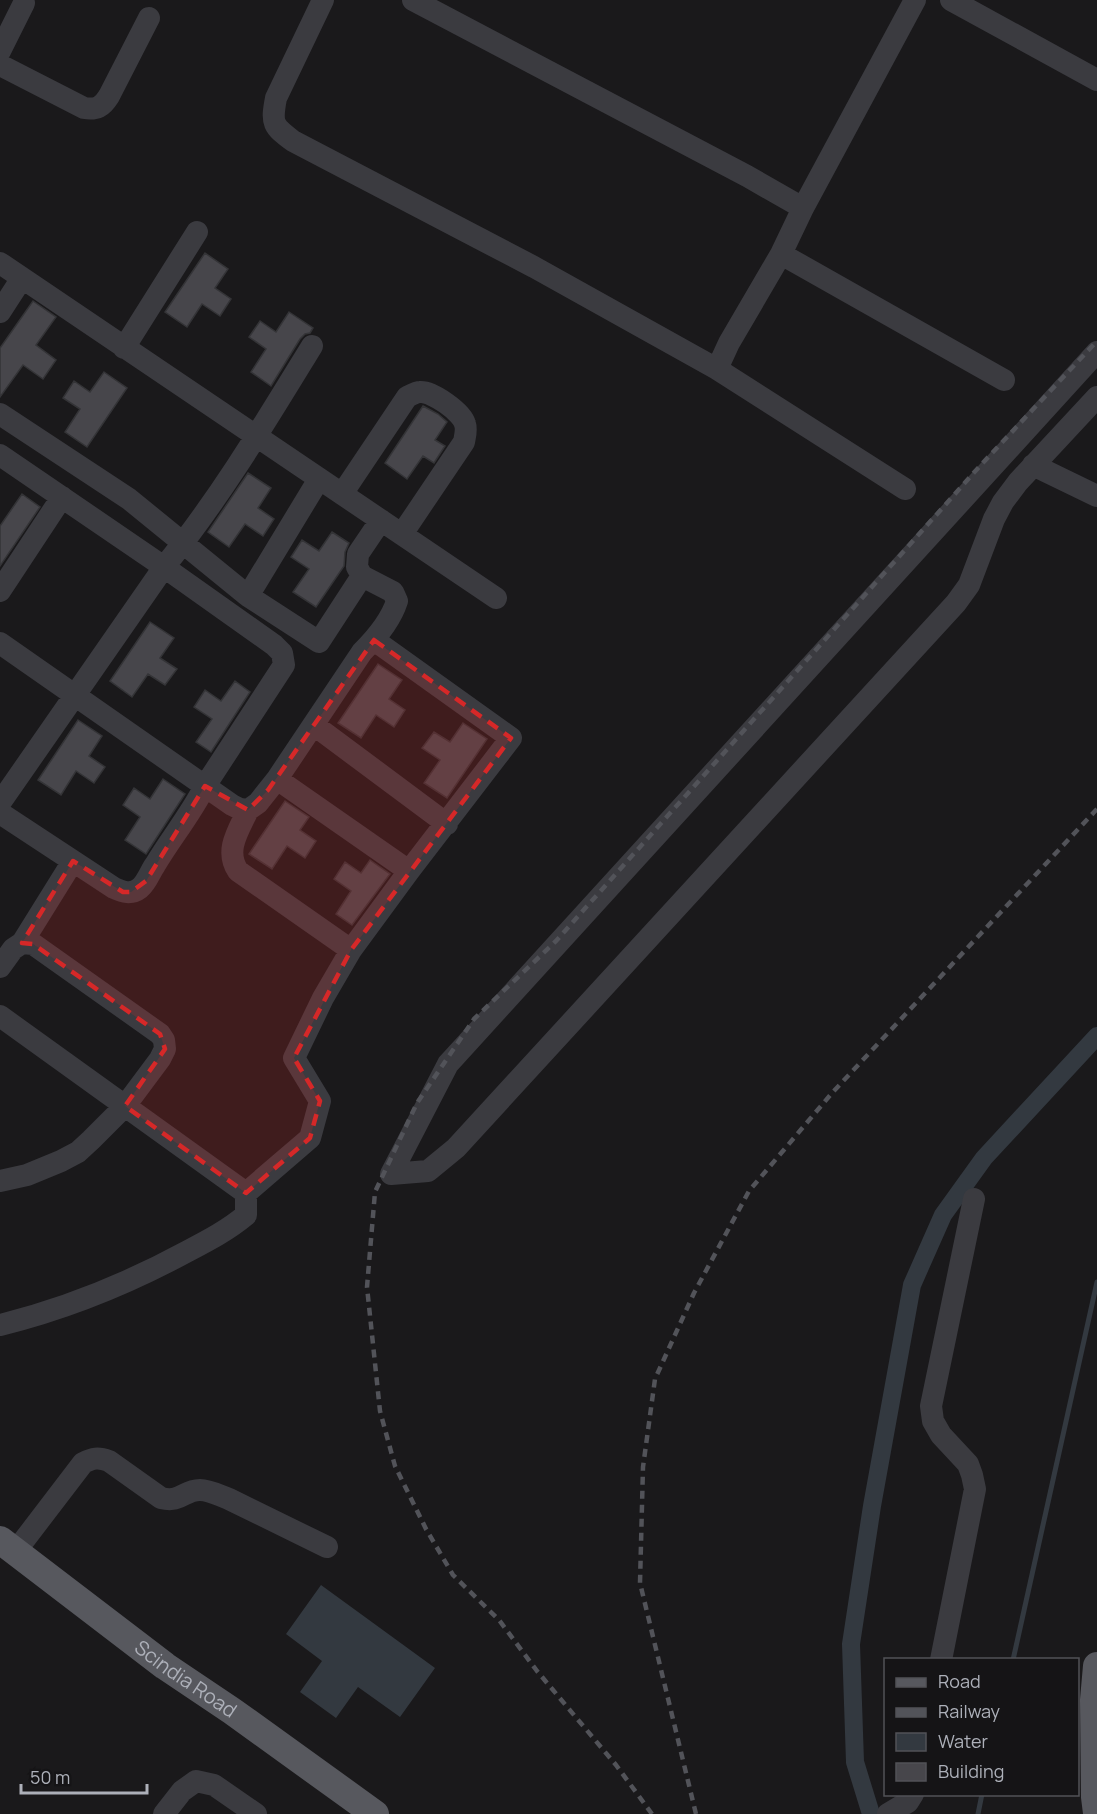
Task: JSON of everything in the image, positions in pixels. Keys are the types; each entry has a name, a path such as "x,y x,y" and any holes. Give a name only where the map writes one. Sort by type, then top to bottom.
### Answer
{"main road":[{"name":"Scindia Road","path":"5,1549 150,1662 354,1814"},
{"name":"Scindia Road","path":"150,1662 375,1814"},
{"path":"1097,1666 1094,1700 1097,1813"}],"street":[{"path":"323,0 276,98 273,114 276,128 293,141 524,261 717,369 905,489"},
{"path":"413,0 747,176 803,208"},
{"path":"717,369 750,305 781,254 803,208 915,0"},
{"path":"951,0 1097,80"},
{"path":"0,51 24,3"},
{"path":"0,65 84,108 94,110 103,105 109,96 149,18"},
{"path":"124,348 197,232"},
{"path":"781,254 1004,380"},
{"path":"0,263 496,598"},
{"path":"0,312 22,278"},
{"path":"0,803 164,567 183,544 256,437 312,346"},
{"path":"1097,352 448,1064 391,1174 428,1171 456,1148 956,603 969,585 1003,501 1033,465 1097,397"},
{"path":"342,494 407,397 422,392 448,405 464,420 467,428 464,442 402,534"},
{"path":"0,414 129,499 248,596 319,642 362,576"},
{"path":"0,455 274,645 282,653 284,665 140,888 131,892 123,892 0,813"},
{"path":"1033,465 1097,496"},
{"path":"248,596 320,479"},
{"path":"0,591 62,497"},
{"path":"351,950 238,871 233,863 231,851 248,810 258,803 277,779 362,652 374,640 395,609 397,601 393,592 362,576 357,567 358,554 381,520"},
{"path":"0,1325 101,1292 152,1270 231,1228 246,1215 246,1193 310,1138 320,1101 294,1058 323,998 351,950 512,738 374,640"},
{"path":"0,644 205,786 240,809 248,810"},
{"path":"314,725 447,824"},
{"path":"277,779 409,871"},
{"path":"0,967 13,949 22,943 74,861"},
{"path":"0,1181 27,1175 78,1152 125,1106 165,1049 164,1040 160,1034 33,944 22,943"},
{"path":"0,1016 246,1193"},
{"path":"941,1658 975,1489 968,1464 941,1435 933,1421 931,1406 974,1199"},
{"path":"5,1549 92,1458 109,1461 161,1498 171,1500 200,1490 212,1493 327,1547"},
{"path":"164,1814 182,1791 196,1782 214,1785 256,1814"},
{"path":"889,1814 908,1802 912,1796"}],"highlighted area":[{"path":"374,640 511,738 351,950 294,1058 320,1101 310,1138 246,1193 125,1106 165,1049 160,1034 33,944 22,943 73,861 123,892 131,892 146,881 205,786 248,810 268,790"}],"water":[{"path":"321,1585 435,1668 400,1717 358,1687 336,1718 300,1692 322,1661 286,1634"}],"building":[{"path":"205,253 228,269 215,288 231,299 220,316 202,304 187,327 165,312"},
{"path":"33,301 56,317 36,345 56,360 43,379 23,365 0,397 0,348"},
{"path":"289,312 313,328 310,333 300,339 271,386 251,372 266,349 249,337 260,321 276,332"},
{"path":"104,372 127,388 87,447 65,432 80,409 63,398 74,381 90,392"},
{"path":"423,406 447,422 435,440 445,446 434,463 423,456 407,479 385,463"},
{"path":"248,473 271,488 258,508 274,519 263,536 245,524 229,547 208,532"},
{"path":"22,494 40,507 0,566 0,526"},
{"path":"332,532 349,543 345,552 344,566 316,607 293,592 309,569 291,557 302,540 319,551"},
{"path":"150,622 174,638 160,658 177,669 165,685 148,674 132,697 110,681"},
{"path":"378,664 402,680 389,699 405,710 394,727 376,715 361,738 338,723"},
{"path":"235,681 250,692 211,752 196,742 212,719 194,707 205,690 221,701"},
{"path":"78,720 102,736 89,756 105,767 94,783 76,771 61,795 38,780"},
{"path":"463,723 487,739 447,798 424,783 440,760 422,748 434,732 450,742"},
{"path":"163,779 185,794 146,854 125,840 140,817 123,805 134,788 150,799"},
{"path":"285,801 309,817 300,830 316,841 305,858 287,846 272,869 249,854"},
{"path":"370,860 390,874 352,925 336,914 351,891 334,879 345,862 361,873"}],"waterway":[{"path":"871,1814 855,1762 851,1644 872,1506 912,1285 943,1215 984,1158 1097,1036"},
{"path":"1013,1658 1097,1282"},
{"path":"978,1814 982,1796"}],"railway":[{"path":"652,1814 616,1765 537,1671 499,1620 453,1575 426,1529 395,1466 380,1411 367,1287 375,1192 417,1103 474,1019 556,941 979,467 1097,341"},
{"path":"696,1814 640,1583 643,1467 655,1379 694,1293 749,1191 832,1093 1097,809"}]}
